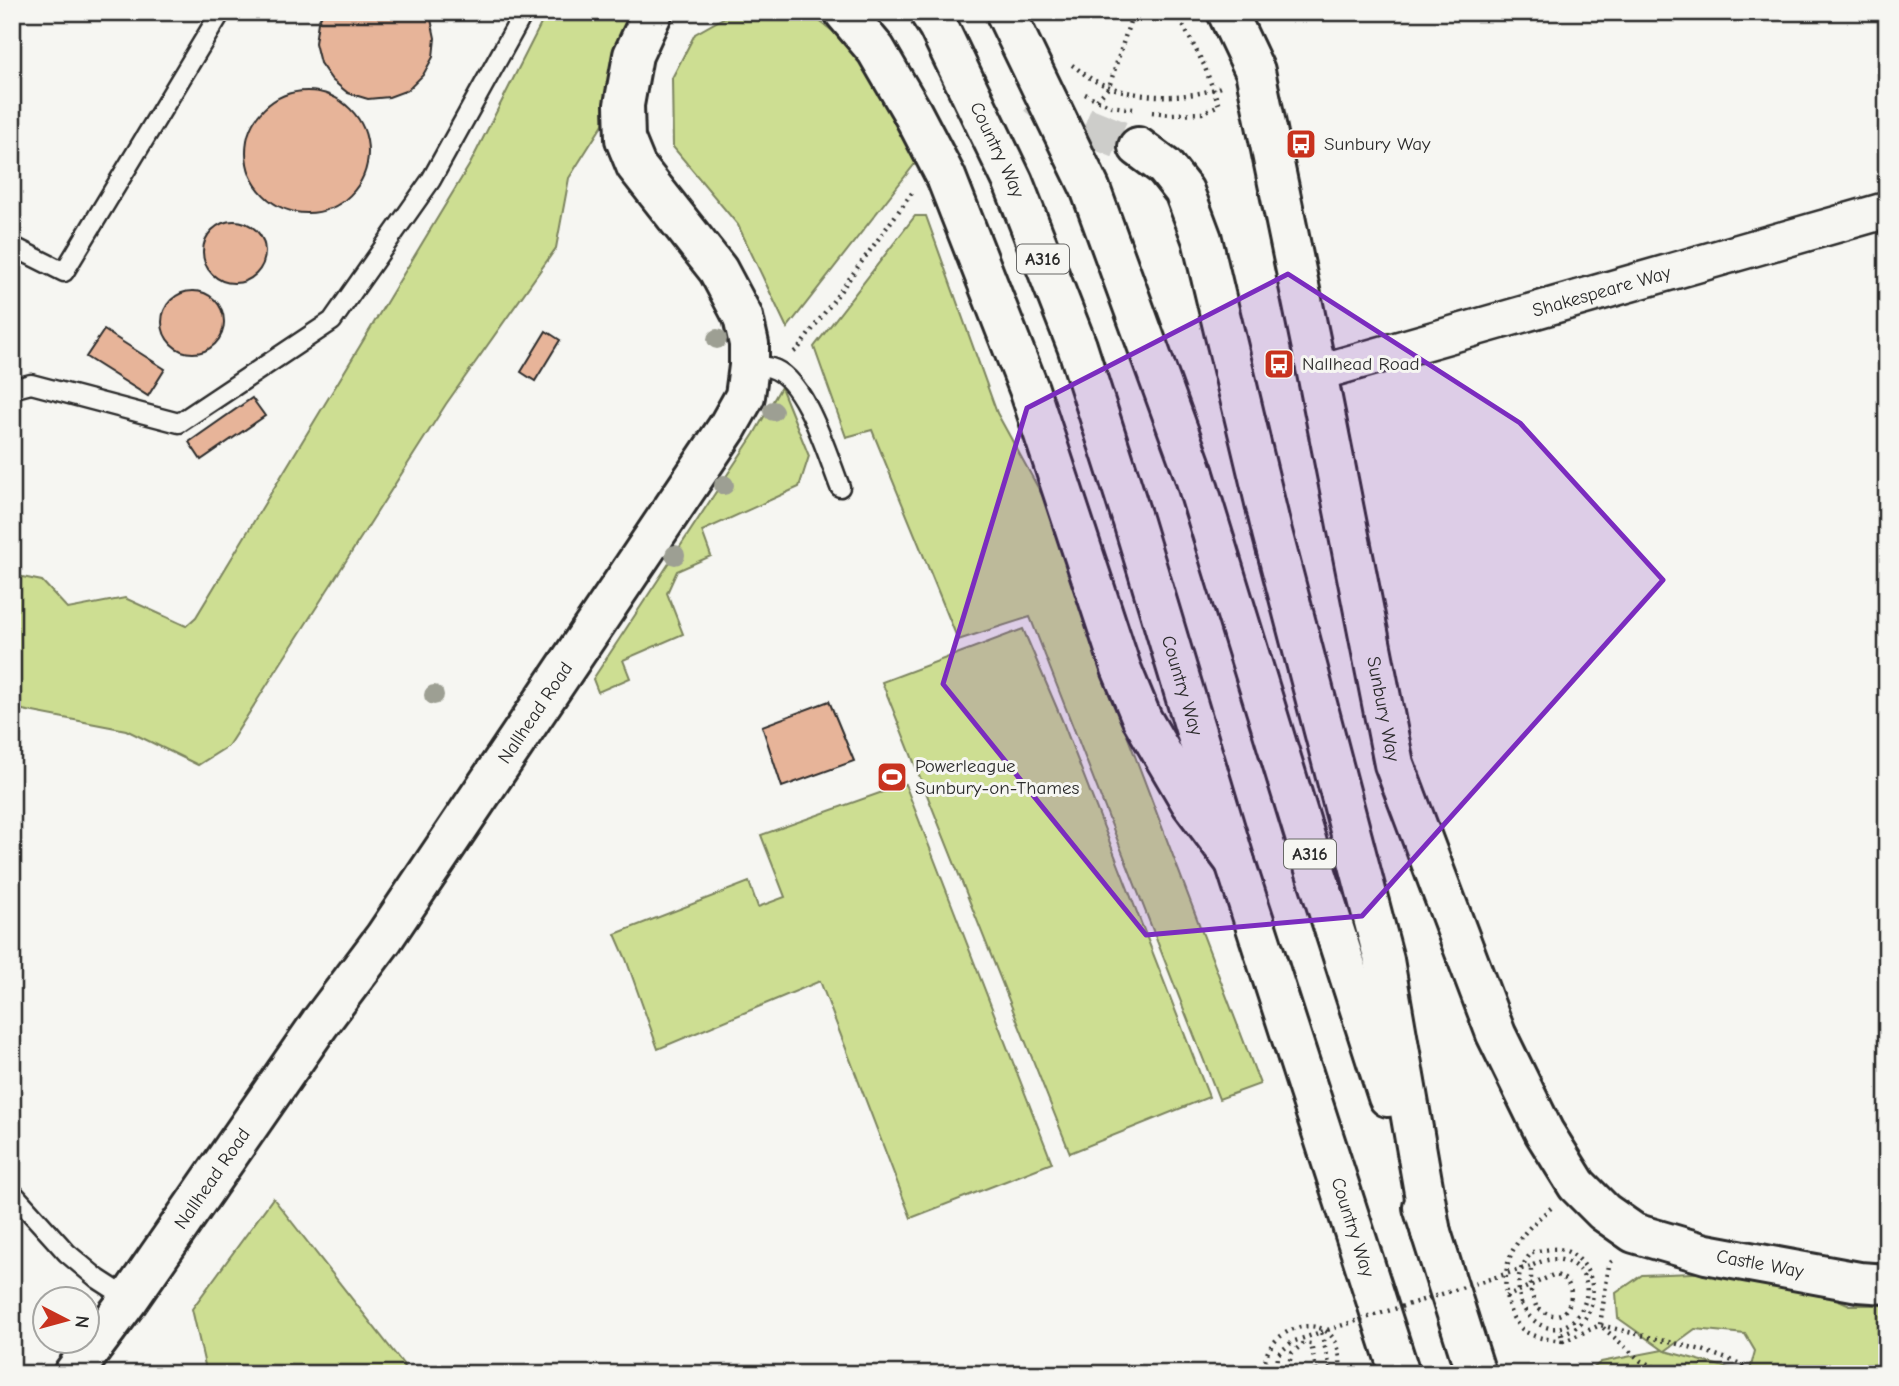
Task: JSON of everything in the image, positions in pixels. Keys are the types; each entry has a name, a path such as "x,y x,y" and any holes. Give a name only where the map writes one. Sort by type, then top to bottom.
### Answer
{"main road":[{"name":"Nallhead Road","path":"73,1374 129,1299 320,1023 384,938 727,428 761,367 749,344 743,317 718,270 636,166 625,139 624,105 633,54 653,12"},
{"path":"844,12 876,50 946,177 1029,388 1121,668 1142,719 1191,803 1235,862"},
{"name":"Country Way","path":"929,12 1013,181 1077,346 1131,515 1235,862 1400,1374"},
{"name":"A316","path":"1005,12 1090,188 1194,474 1314,866 1476,1374"},
{"name":"Sunbury Way","path":"1227,12 1255,71 1394,764 1496,1034 1544,1132 1577,1185 1604,1212 1634,1233"},
{"path":"1142,123 1164,167 1184,191 1202,239 1272,532 1384,960 1431,1233"},
{"name":"Castle Way","path":"1634,1233 1706,1254 1858,1283 1887,1284"}],"street":[{"name":"Shakespeare Way","path":"1317,373 1887,210"}],"lane":[{"path":"12,246 64,272 221,12"},
{"path":"12,389 32,384 179,423 332,321 431,180 524,12"},
{"path":"761,367 789,380 807,403 840,487"},
{"path":"12,1192 67,1253 98,1279 129,1299"}],"path":[{"path":"1097,100 1109,87 1133,12"},
{"path":"1079,91 1142,123 1171,114 1202,113 1219,105 1204,65 1176,12"},
{"path":"1109,87 1158,96 1200,94 1214,90"},
{"path":"761,367 798,349 912,193"},
{"path":"1577,1185 1531,1225 1511,1253 1506,1277 1506,1297 1513,1317 1524,1331 1541,1339 1563,1340 1600,1325 1702,1350 1741,1364 1749,1374"},
{"path":"1600,1325 1609,1265 1634,1233"},
{"path":"1277,1374 1278,1354 1292,1342 1321,1332 1531,1266 1544,1260 1560,1259 1571,1264 1581,1271 1586,1284 1585,1305 1577,1318 1564,1326 1545,1327 1530,1317 1521,1304 1517,1281 1522,1265 1532,1252 1559,1249 1572,1254 1584,1265 1593,1284 1592,1303 1584,1321 1561,1334 1563,1340"},
{"path":"1506,1297 1553,1275 1561,1275 1569,1284 1571,1300 1568,1308 1553,1316 1544,1314 1536,1306 1531,1292 1531,1266"},
{"path":"1600,1325 1640,1361 1670,1374"},
{"path":"1264,1374 1266,1356 1278,1337 1293,1328 1314,1327 1326,1332 1335,1342 1340,1374"},
{"path":"1321,1332 1330,1374"},
{"path":"1286,1374 1292,1353 1304,1343 1311,1344 1317,1374"}],"highlighted area":[{"path":"1288,274 1520,423 1663,580 1362,916 1146,935 943,684 1027,408"}],"green space":[{"path":"547,12 636,12 621,37 603,124 569,178 556,248 446,404 228,746 198,765 126,730 12,708 12,575 42,581 68,609 125,598 186,626 196,617 470,164"},
{"path":"734,12 809,13 852,46 916,140 917,161 787,328 738,225 673,147 672,78 695,34"},
{"path":"915,216 926,216 997,413 1052,513 1106,680 1260,1084 1219,1099 1030,617 958,640 872,430 846,437 814,347"},
{"path":"781,387 809,456 799,487 702,531 711,556 677,571 667,593 683,634 623,660 630,678 598,692 593,679 754,434"},
{"path":"1023,629 1062,720 1209,1097 1070,1153 882,682"},
{"path":"905,784 1052,1163 911,1218 820,981 658,1049 615,934 749,882 758,907 785,897 761,835"},
{"path":"273,1198 403,1364 406,1374 207,1374 192,1309"},
{"path":"1769,1270 1850,1305 1887,1305 1887,1374 1749,1374 1755,1351 1745,1334 1695,1329 1665,1351 1736,1370 1737,1374 1586,1374 1601,1362 1663,1350 1618,1318 1616,1293 1642,1275"}],"building":[{"path":"323,12 427,12 435,38 433,57 423,75 408,90 389,97 368,99 348,93 332,80 320,63 315,43 318,22"},
{"path":"307,91 330,95 350,109 364,129 368,152 364,175 350,195 330,209 307,213 284,209 264,195 250,175 246,152 250,129 264,109 284,95"},
{"path":"234,221 246,223 256,230 263,240 263,264 256,274 246,281 234,283 222,281 212,274 205,264 203,252 205,240 212,230 222,223"},
{"path":"187,291 199,291 215,300 222,310 222,334 215,344 199,353 187,353 176,348 167,339 162,328 162,316 167,305 176,296"},
{"path":"104,330 165,369 148,396 86,357"},
{"path":"546,331 560,340 535,381 521,372"},
{"path":"252,398 265,416 201,460 189,442"},
{"path":"829,701 854,761 782,787 762,726"}],"tunnel":[{"path":"1036,96 1061,116 1138,147"}],"place":[{"name":"Sunbury Way","path":"1301,144"},
{"name":"Nallhead Road","path":"1279,364"},
{"name":"Powerleague Sunbury-on-Thames","path":"892,777"}]}
